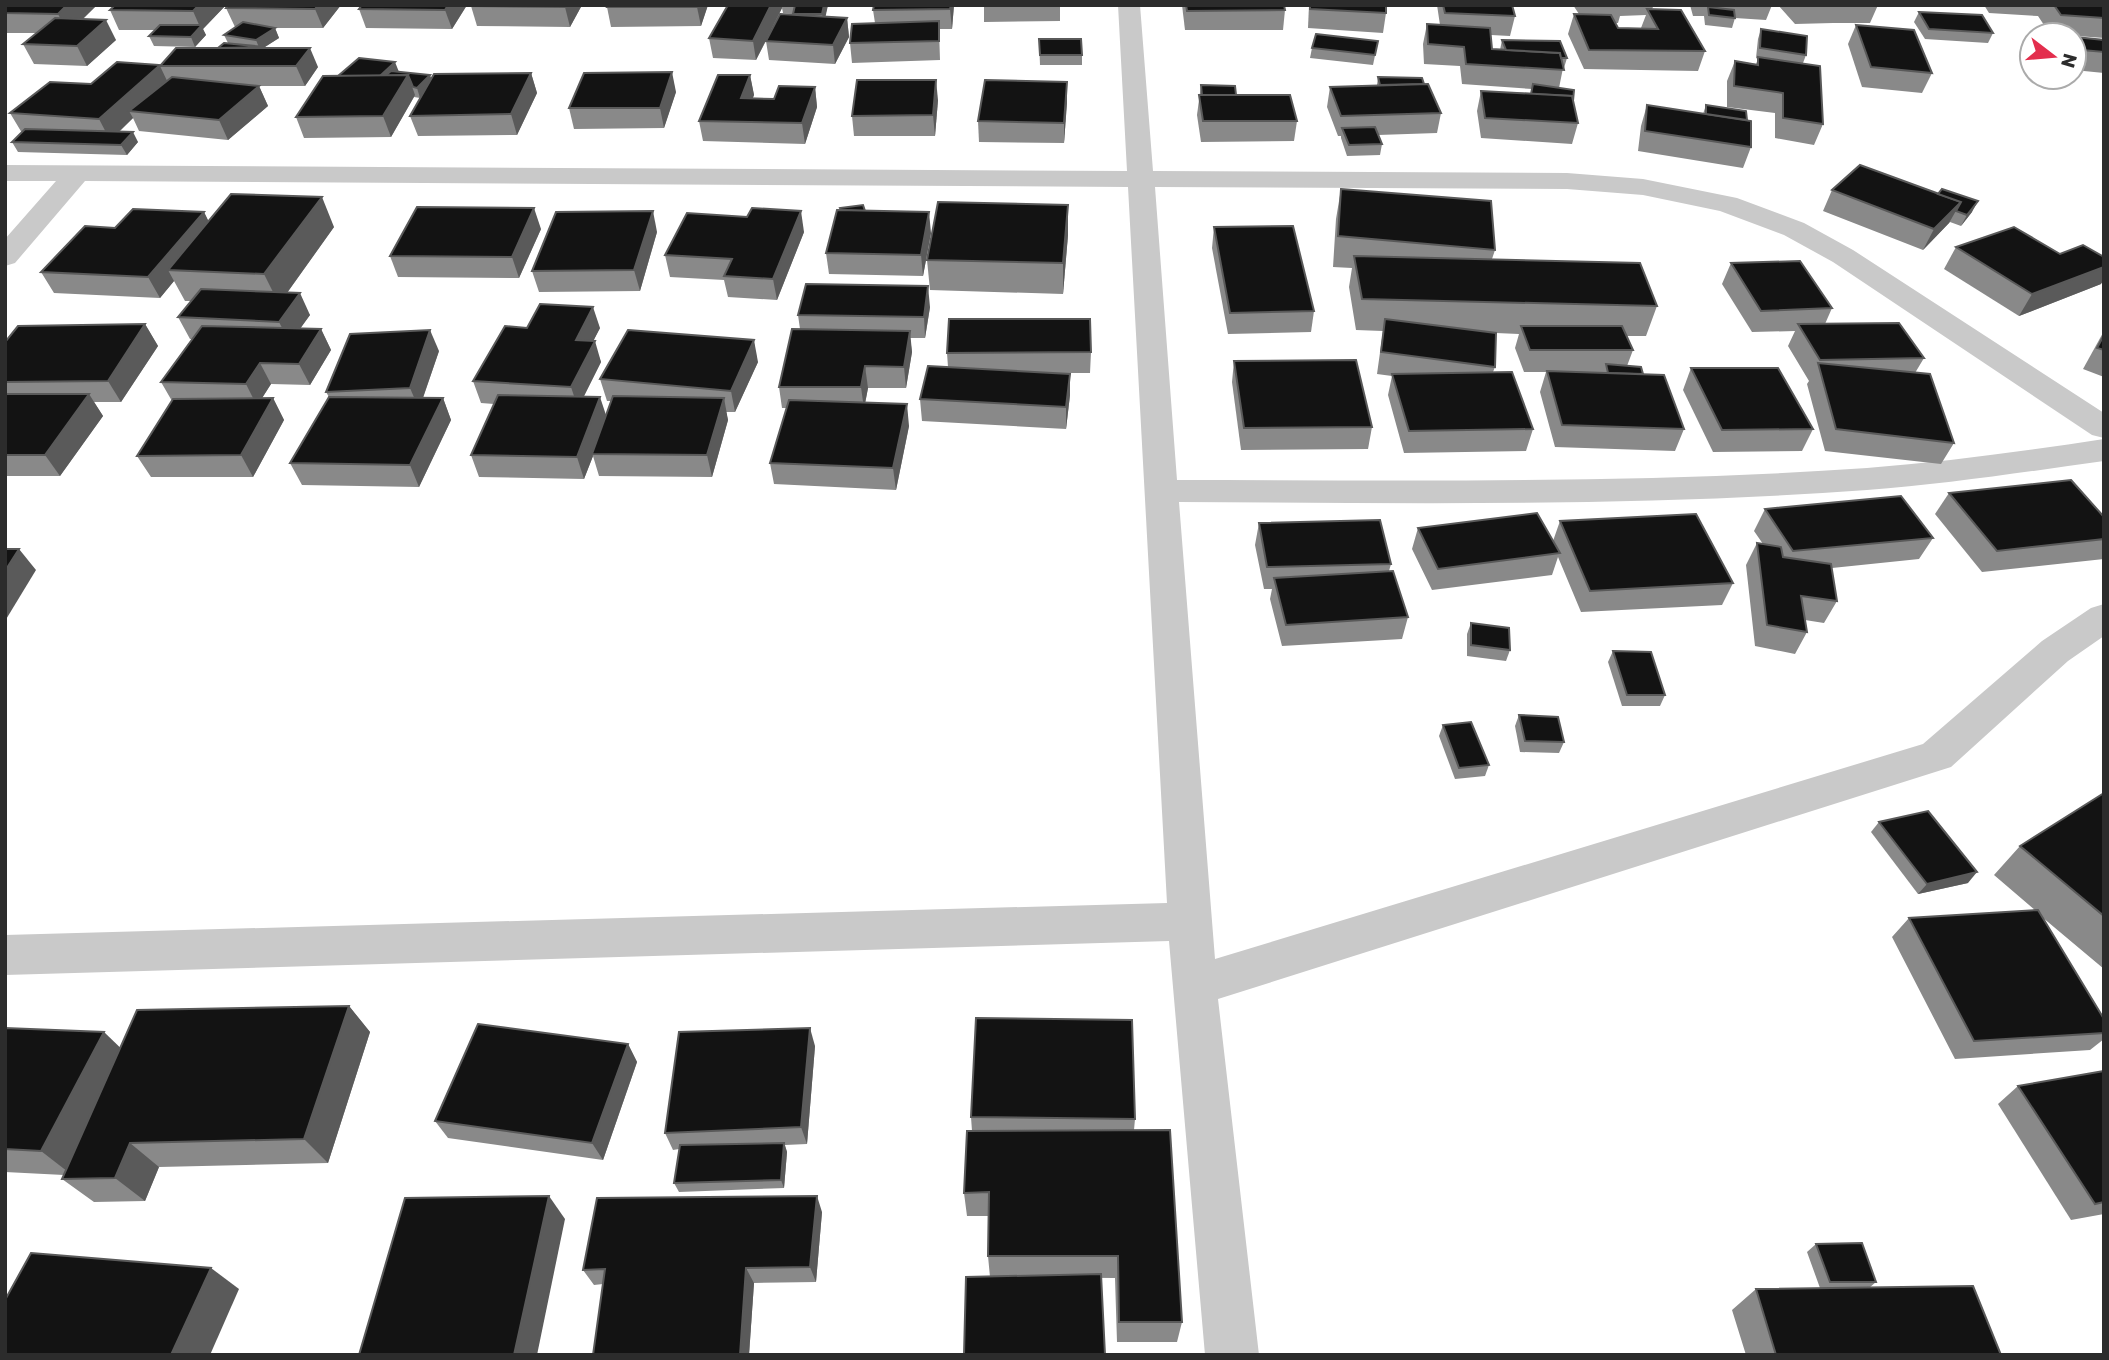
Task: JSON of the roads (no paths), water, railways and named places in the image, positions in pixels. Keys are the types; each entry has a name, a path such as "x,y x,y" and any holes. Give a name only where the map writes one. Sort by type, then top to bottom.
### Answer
{"street":[{"path":"1129,5 1194,986 1232,1355"},
{"path":"5,173 1141,181 1567,181 1643,187 1727,204 1794,229 1843,256 2104,428"},
{"path":"5,257 78,173"},
{"path":"1162,491 1664,491 1865,480 1993,468 2104,450"},
{"path":"1194,986 1937,756 2056,651 2104,617"},
{"path":"5,955 1190,921"}]}
